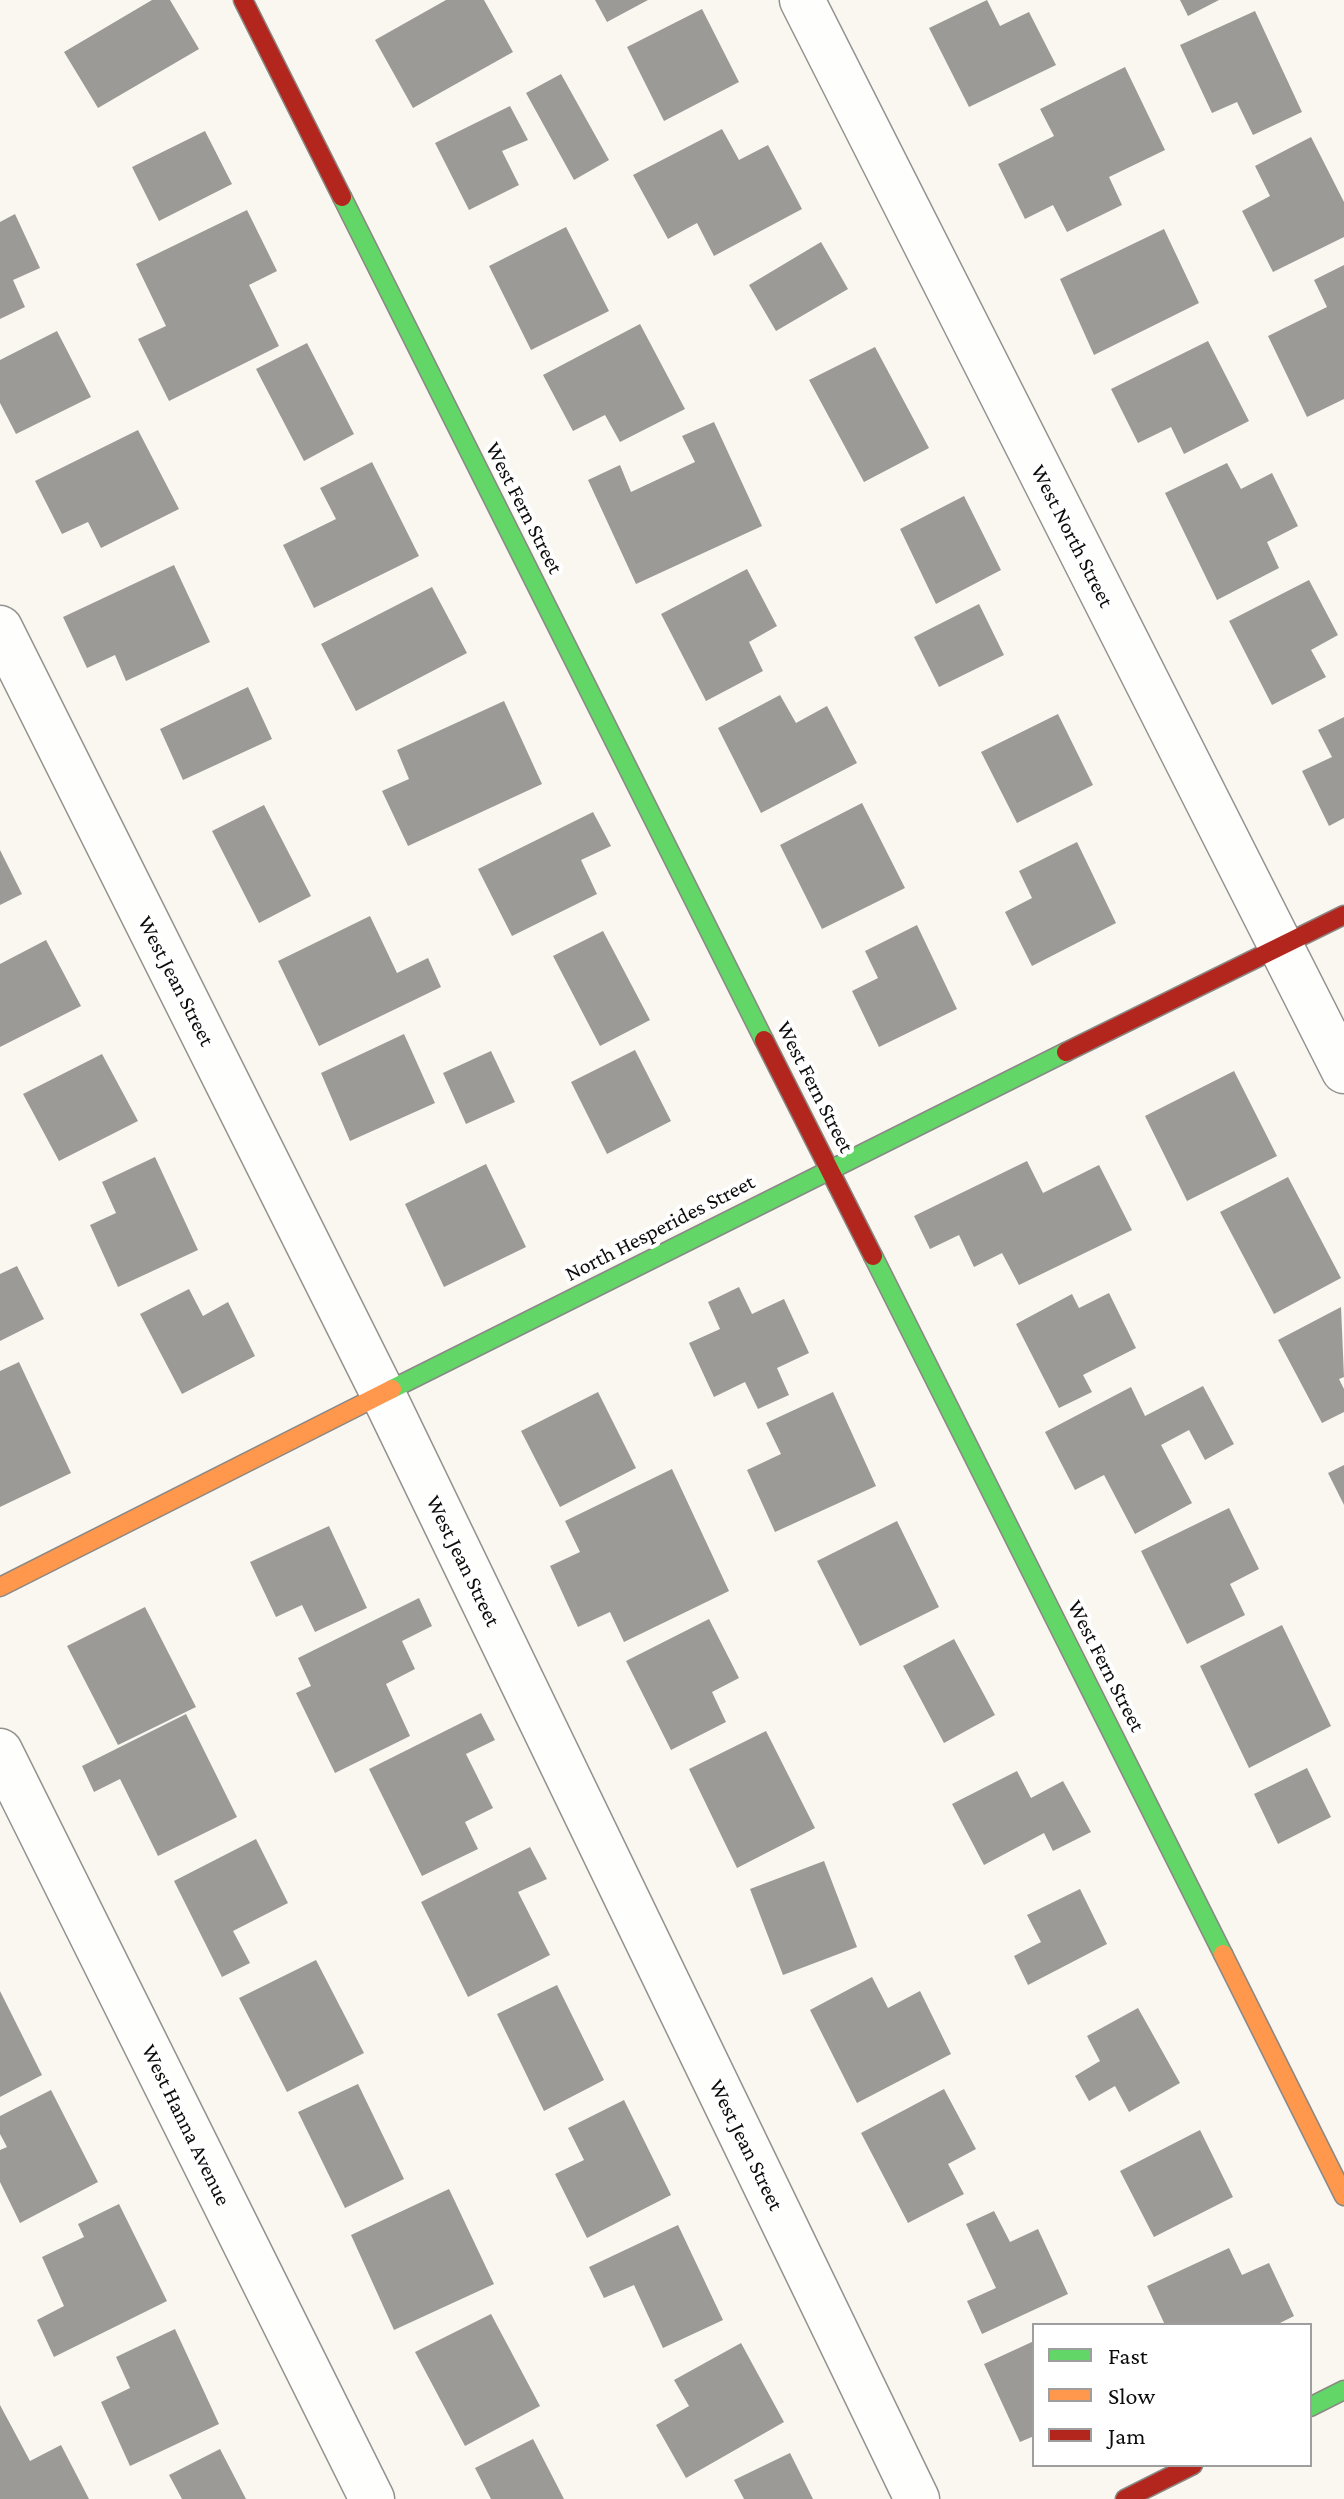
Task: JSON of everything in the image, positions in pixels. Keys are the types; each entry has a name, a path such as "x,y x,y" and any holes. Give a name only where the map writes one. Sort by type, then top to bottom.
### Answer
{"street":[{"name":"West Fern Street","path":"243,0 1344,2196"},
{"name":"West North Street","path":"802,0 1344,1071"},
{"name":"West Jean Street","path":"0,628 384,1396 917,2499"},
{"name":"North Hesperides Street","path":"0,1587 829,1169 1344,915"},
{"name":"West Hanna Avenue","path":"0,1751 372,2499"},
{"path":"1312,2406 1344,2390"},
{"path":"1125,2499 1189,2467"}],"building":[{"path":"152,0 170,0 199,49 98,108 64,52"},
{"path":"446,0 484,0 513,52 413,108 375,40"},
{"path":"595,0 648,0 607,22"},
{"path":"987,0 1000,26 1029,12 1056,65 969,107 929,28"},
{"path":"1180,0 1219,0 1188,16"},
{"path":"702,9 739,82 664,121 627,47"},
{"path":"1255,11 1302,112 1253,135 1237,102 1212,113 1180,45"},
{"path":"1125,67 1165,150 1109,177 1122,205 1067,232 1053,205 1025,219 998,164 1054,136 1040,109"},
{"path":"561,74 609,160 574,180 526,93"},
{"path":"510,106 528,140 502,151 519,185 469,210 435,143"},
{"path":"722,129 739,160 768,145 802,209 714,256 697,223 668,239 633,175"},
{"path":"205,131 232,184 159,221 132,167"},
{"path":"1311,137 1344,202 1344,237 1273,272 1242,211 1270,196 1255,166"},
{"path":"247,210 277,271 249,285 279,346 169,401 138,339 166,326 136,264"},
{"path":"15,214 40,268 13,280 25,307 0,319 0,222"},
{"path":"566,227 609,311 531,350 489,266"},
{"path":"1164,229 1199,303 1094,355 1060,279"},
{"path":"821,242 848,289 776,331 749,285"},
{"path":"1344,265 1344,399 1307,417 1268,336 1327,307 1314,280"},
{"path":"640,324 685,409 620,442 605,415 573,431 543,375"},
{"path":"57,331 91,397 16,434 0,403 0,360"},
{"path":"1208,341 1249,421 1184,454 1171,427 1138,443 1111,389"},
{"path":"307,343 354,434 304,461 256,369"},
{"path":"875,347 929,448 864,482 809,380"},
{"path":"714,422 762,526 636,584 588,480 620,465 631,492 695,462 682,436"},
{"path":"138,430 179,509 101,548 88,522 62,534 35,481"},
{"path":"372,462 419,556 314,608 283,545 336,519 320,488"},
{"path":"1227,463 1241,489 1272,473 1298,526 1267,542 1279,568 1217,600 1165,493"},
{"path":"964,496 1001,570 936,604 900,529"},
{"path":"174,565 210,642 126,681 115,655 87,668 63,617"},
{"path":"747,569 777,626 749,642 763,671 706,701 661,614"},
{"path":"1309,580 1338,635 1311,650 1326,677 1272,705 1229,621"},
{"path":"432,587 467,653 356,711 321,644"},
{"path":"979,604 1004,655 939,687 914,637"},
{"path":"248,687 272,739 183,780 160,729"},
{"path":"780,695 796,723 827,706 857,763 761,813 718,728"},
{"path":"504,701 542,784 408,846 382,791 409,779 397,750"},
{"path":"1058,714 1093,785 1017,823 981,752"},
{"path":"1344,717 1344,818 1329,826 1302,771 1332,757 1318,730"},
{"path":"862,803 905,888 822,929 780,845"},
{"path":"264,805 311,896 259,923 212,831"},
{"path":"593,812 611,846 581,860 597,894 512,936 478,869"},
{"path":"1077,842 1116,923 1032,966 1005,912 1032,898 1019,871"},
{"path":"0,850 22,894 0,905"},
{"path":"370,916 397,973 428,958 441,987 319,1046 278,961"},
{"path":"917,925 957,1009 879,1047 852,991 878,978 865,951"},
{"path":"603,931 650,1020 600,1046 553,956"},
{"path":"46,940 81,1006 0,1047 0,964"},
{"path":"404,1034 435,1103 350,1141 321,1073"},
{"path":"635,1050 671,1121 607,1154 571,1082"},
{"path":"491,1051 515,1102 466,1124 443,1073"},
{"path":"102,1054 138,1121 59,1161 23,1094"},
{"path":"1234,1071 1277,1156 1187,1201 1145,1116"},
{"path":"155,1157 198,1250 118,1287 90,1225 116,1213 102,1182"},
{"path":"1027,1161 1043,1193 1099,1165 1132,1230 1019,1285 1002,1253 974,1267 959,1235 930,1249 914,1216"},
{"path":"486,1164 526,1247 444,1287 405,1204"},
{"path":"1288,1177 1341,1278 1274,1314 1220,1212"},
{"path":"17,1266 44,1319 0,1341 0,1274"},
{"path":"739,1287 752,1314 784,1299 809,1353 777,1368 789,1395 758,1409 745,1382 714,1397 689,1343 720,1329 708,1302"},
{"path":"189,1289 203,1316 228,1302 255,1356 182,1394 140,1314"},
{"path":"1109,1293 1136,1348 1083,1375 1092,1392 1059,1408 1016,1324 1072,1294 1079,1308"},
{"path":"1341,1307 1344,1377 1339,1379 1344,1389 1344,1412 1322,1423 1278,1340"},
{"path":"19,1362 71,1473 0,1507 0,1371"},
{"path":"1203,1386 1234,1444 1205,1460 1189,1430 1161,1445 1192,1503 1135,1534 1104,1475 1075,1490 1045,1432 1131,1387 1145,1416"},
{"path":"598,1392 636,1468 560,1507 521,1431"},
{"path":"833,1392 876,1486 775,1532 747,1470 781,1454 766,1423"},
{"path":"1344,1465 1344,1505 1328,1473"},
{"path":"672,1469 729,1591 624,1642 610,1612 578,1627 550,1566 580,1552 565,1521"},
{"path":"1229,1508 1259,1569 1230,1584 1245,1615 1187,1644 1141,1551"},
{"path":"897,1521 939,1607 860,1646 817,1561"},
{"path":"329,1526 367,1608 315,1632 302,1605 276,1617 250,1562"},
{"path":"419,1598 432,1626 402,1641 415,1669 386,1684 410,1736 335,1773 296,1693 311,1686 298,1658"},
{"path":"145,1607 196,1707 118,1745 67,1646"},
{"path":"709,1619 739,1678 712,1692 726,1722 671,1750 626,1661"},
{"path":"1282,1625 1331,1726 1249,1768 1200,1666"},
{"path":"954,1639 995,1715 944,1743 903,1666"},
{"path":"481,1713 495,1740 466,1754 493,1808 465,1822 478,1849 422,1876 369,1769"},
{"path":"186,1714 237,1817 158,1856 120,1779 94,1792 82,1766"},
{"path":"766,1731 815,1828 737,1868 689,1769"},
{"path":"1307,1768 1331,1817 1278,1844 1254,1794"},
{"path":"1017,1771 1031,1798 1063,1781 1091,1832 1053,1851 1044,1833 984,1865 952,1804"},
{"path":"256,1839 288,1903 233,1931 250,1963 222,1977 174,1881"},
{"path":"530,1847 547,1879 518,1892 550,1955 468,1997 421,1902"},
{"path":"824,1861 857,1947 783,1975 750,1889"},
{"path":"1080,1889 1107,1944 1028,1985 1014,1956 1041,1942 1027,1915"},
{"path":"316,1960 364,2053 287,2092 239,1998"},
{"path":"872,1977 888,2008 920,1991 951,2054 857,2103 810,2010"},
{"path":"557,1985 604,2080 544,2111 497,2014"},
{"path":"0,1991 42,2075 0,2097"},
{"path":"1138,2008 1180,2083 1129,2112 1115,2086 1089,2101 1075,2076 1100,2061 1087,2036"},
{"path":"358,2084 404,2179 345,2208 298,2112"},
{"path":"944,2089 976,2149 948,2164 964,2194 908,2223 861,2133"},
{"path":"51,2090 98,2182 20,2223 0,2182 0,2150 7,2147 0,2134 0,2116"},
{"path":"624,2100 671,2195 587,2238 555,2174 584,2160 568,2128"},
{"path":"1200,2130 1233,2197 1154,2237 1120,2171"},
{"path":"449,2189 494,2284 394,2330 351,2235"},
{"path":"119,2204 167,2301 54,2357 37,2320 64,2306 42,2257 84,2237 78,2224"},
{"path":"994,2211 1010,2242 1038,2229 1068,2294 982,2334 967,2301 996,2288 966,2224"},
{"path":"678,2225 723,2320 663,2348 634,2285 604,2298 589,2267"},
{"path":"1229,2248 1242,2275 1269,2263 1294,2316 1280,2323 1164,2323 1147,2286"},
{"path":"491,2314 540,2406 465,2446 415,2352"},
{"path":"175,2329 219,2424 130,2466 101,2402 130,2388 116,2357"},
{"path":"1032,2342 1032,2437 1020,2442 984,2364"},
{"path":"741,2343 784,2422 686,2478 656,2425 689,2406 674,2380"},
{"path":"0,2405 30,2461 61,2445 89,2499 0,2499"},
{"path":"533,2439 564,2499 491,2499 475,2468"},
{"path":"220,2449 246,2499 182,2499 169,2475"},
{"path":"790,2453 813,2499 744,2499 734,2480"}],"traffic: fast":[{"path":"342,197 764,1040"},
{"path":"392,1389 1066,1052"},
{"path":"873,1256 1223,1954"},
{"path":"1312,2406 1344,2390"}],"traffic: slow":[{"path":"0,1587 392,1389"},
{"path":"1223,1954 1344,2196"}],"traffic: jam":[{"path":"243,0 342,197"},
{"path":"1066,1052 1344,915"},
{"path":"764,1040 873,1256"},
{"path":"1125,2499 1189,2467"}]}
